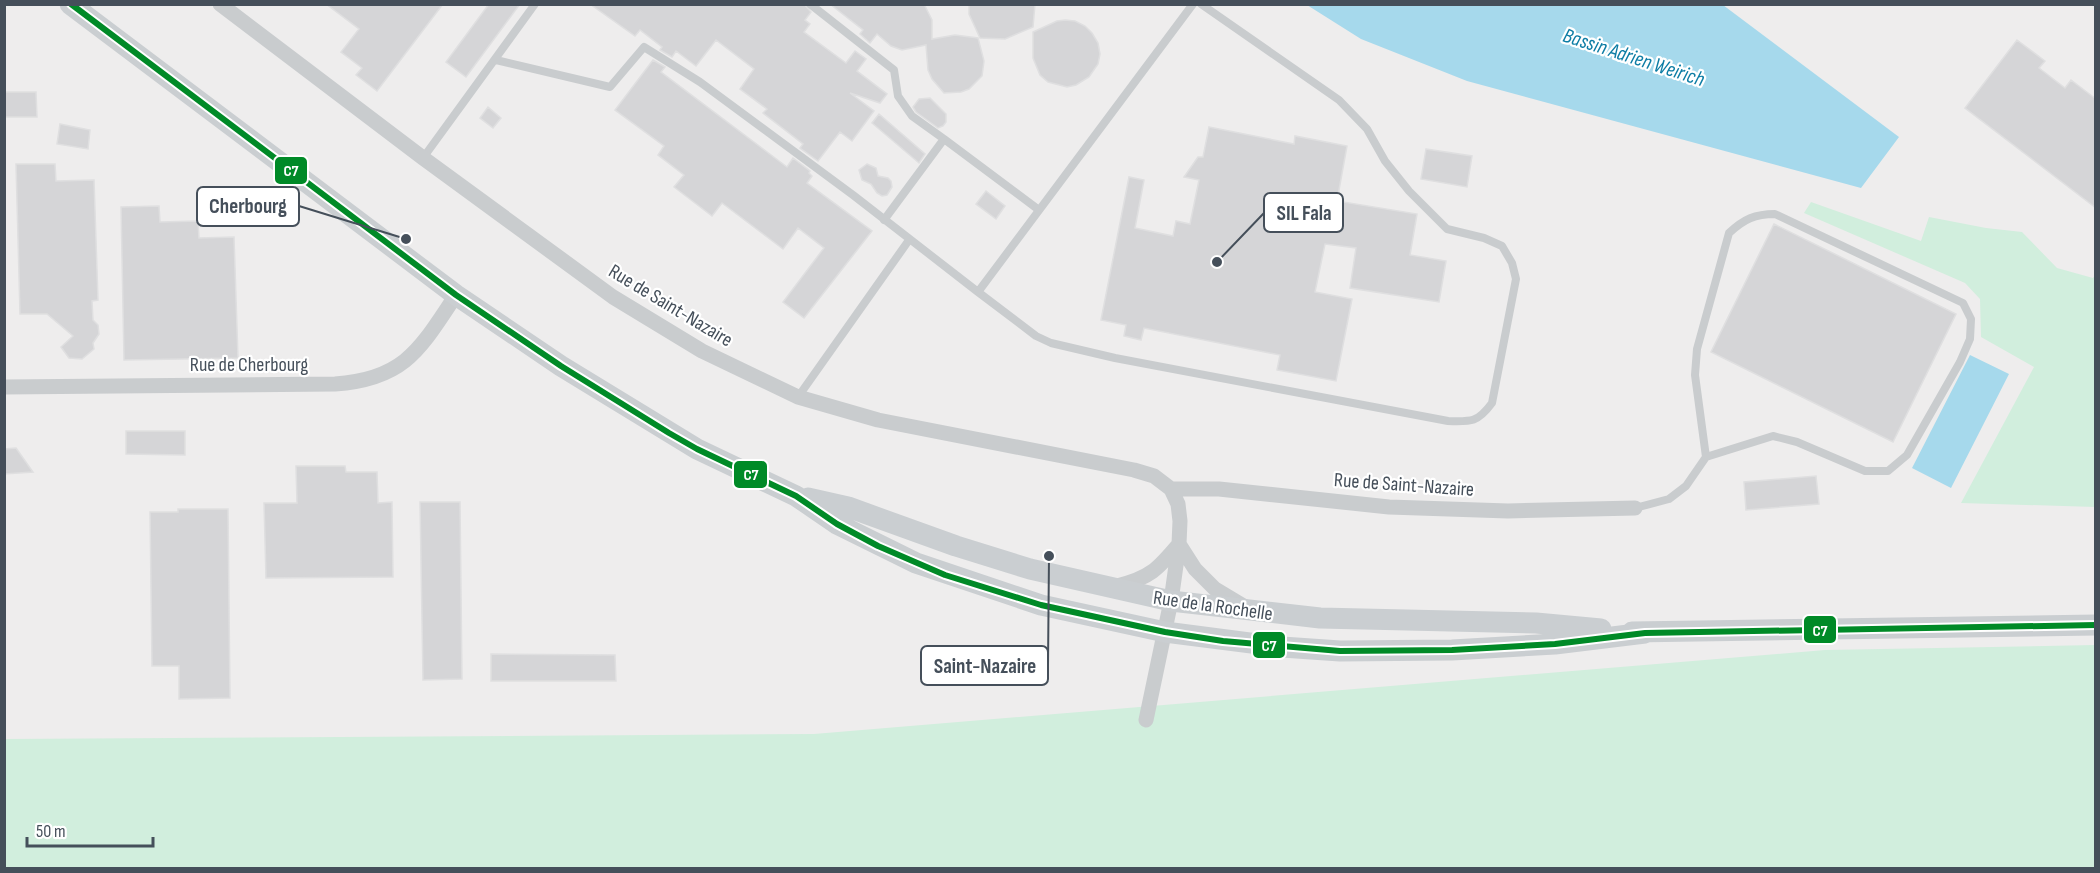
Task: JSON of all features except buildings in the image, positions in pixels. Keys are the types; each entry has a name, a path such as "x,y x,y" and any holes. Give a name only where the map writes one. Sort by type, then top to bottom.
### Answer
{"main road":[{"name":"Rue de la Rochelle","path":"70,4 456,295 561,366 669,433 697,449 796,496 837,524 878,546 945,575 1041,605 1164,632 1282,647 1390,652 1555,644 1645,633 2096,625"},
{"name":"Rue de la Rochelle","path":"796,496 848,507 946,543 1030,569 1171,601 1320,618 1536,623 1645,633"}],"street":[{"name":"Rue de Saint-Nazaire","path":"220,4 423,158 613,297 702,351 798,397 878,420 1134,470 1154,476 1171,489 1218,489 1389,507 1508,511 1635,508"},
{"name":"Rue de Cherbourg","path":"4,387 360,382 388,373 410,357 423,344 456,295"},
{"path":"1146,720 1171,601 1179,544 1178,504 1171,489"},
{"path":"1111,588 1135,582 1154,572 1179,544"},
{"path":"1179,544 1196,569 1215,589 1251,611"}],"lane":[{"path":"423,158 535,4"},
{"path":"810,4 894,70 898,96 912,116 1039,210"},
{"path":"978,292 1193,4"},
{"path":"496,60 610,87 644,47 700,81 1036,336 1051,343 1150,365 1448,421 1471,422 1483,415 1492,403 1516,279 1512,264 1502,246 1484,238 1447,230 1409,191 1385,161 1367,129 1339,100 1201,4"},
{"path":"884,220 944,139"},
{"path":"1635,508 1670,499 1686,486 1706,457 1773,436 1797,442 1865,471 1888,471 1907,455 1960,362 1970,339 1971,319 1963,303 1775,214 1760,214 1742,221 1729,233 1697,349 1695,375 1706,457"},
{"path":"798,397 909,240"}],"green space":[{"path":"1811,202 1921,241 1929,217 2022,232 2057,268 2093,278 2095,275 2095,507 1961,503 2034,367 1981,337 1980,299 1965,283 1804,213"},
{"path":"2095,645 2095,868 5,868 4,739 814,734 1825,650"}],"water":[{"name":"Bassin Adrien Weirich","path":"1307,5 1723,5 1899,137 1861,188 1467,81 1361,39"},
{"path":"1970,355 2009,374 1951,488 1912,468"}],"transit line":[{"name":"C7","path":"71,4 456,295 561,366 669,433 697,449 796,496 837,524 878,546 945,575 1041,605 1165,632 1223,641 1340,651 1452,650 1555,644 1645,633 2096,625"}],"place":[{"name":"Cherbourg","path":"406,239"},
{"name":"SIL Fala","path":"1217,262"},
{"name":"Saint-Nazaire","path":"1049,556"}]}
